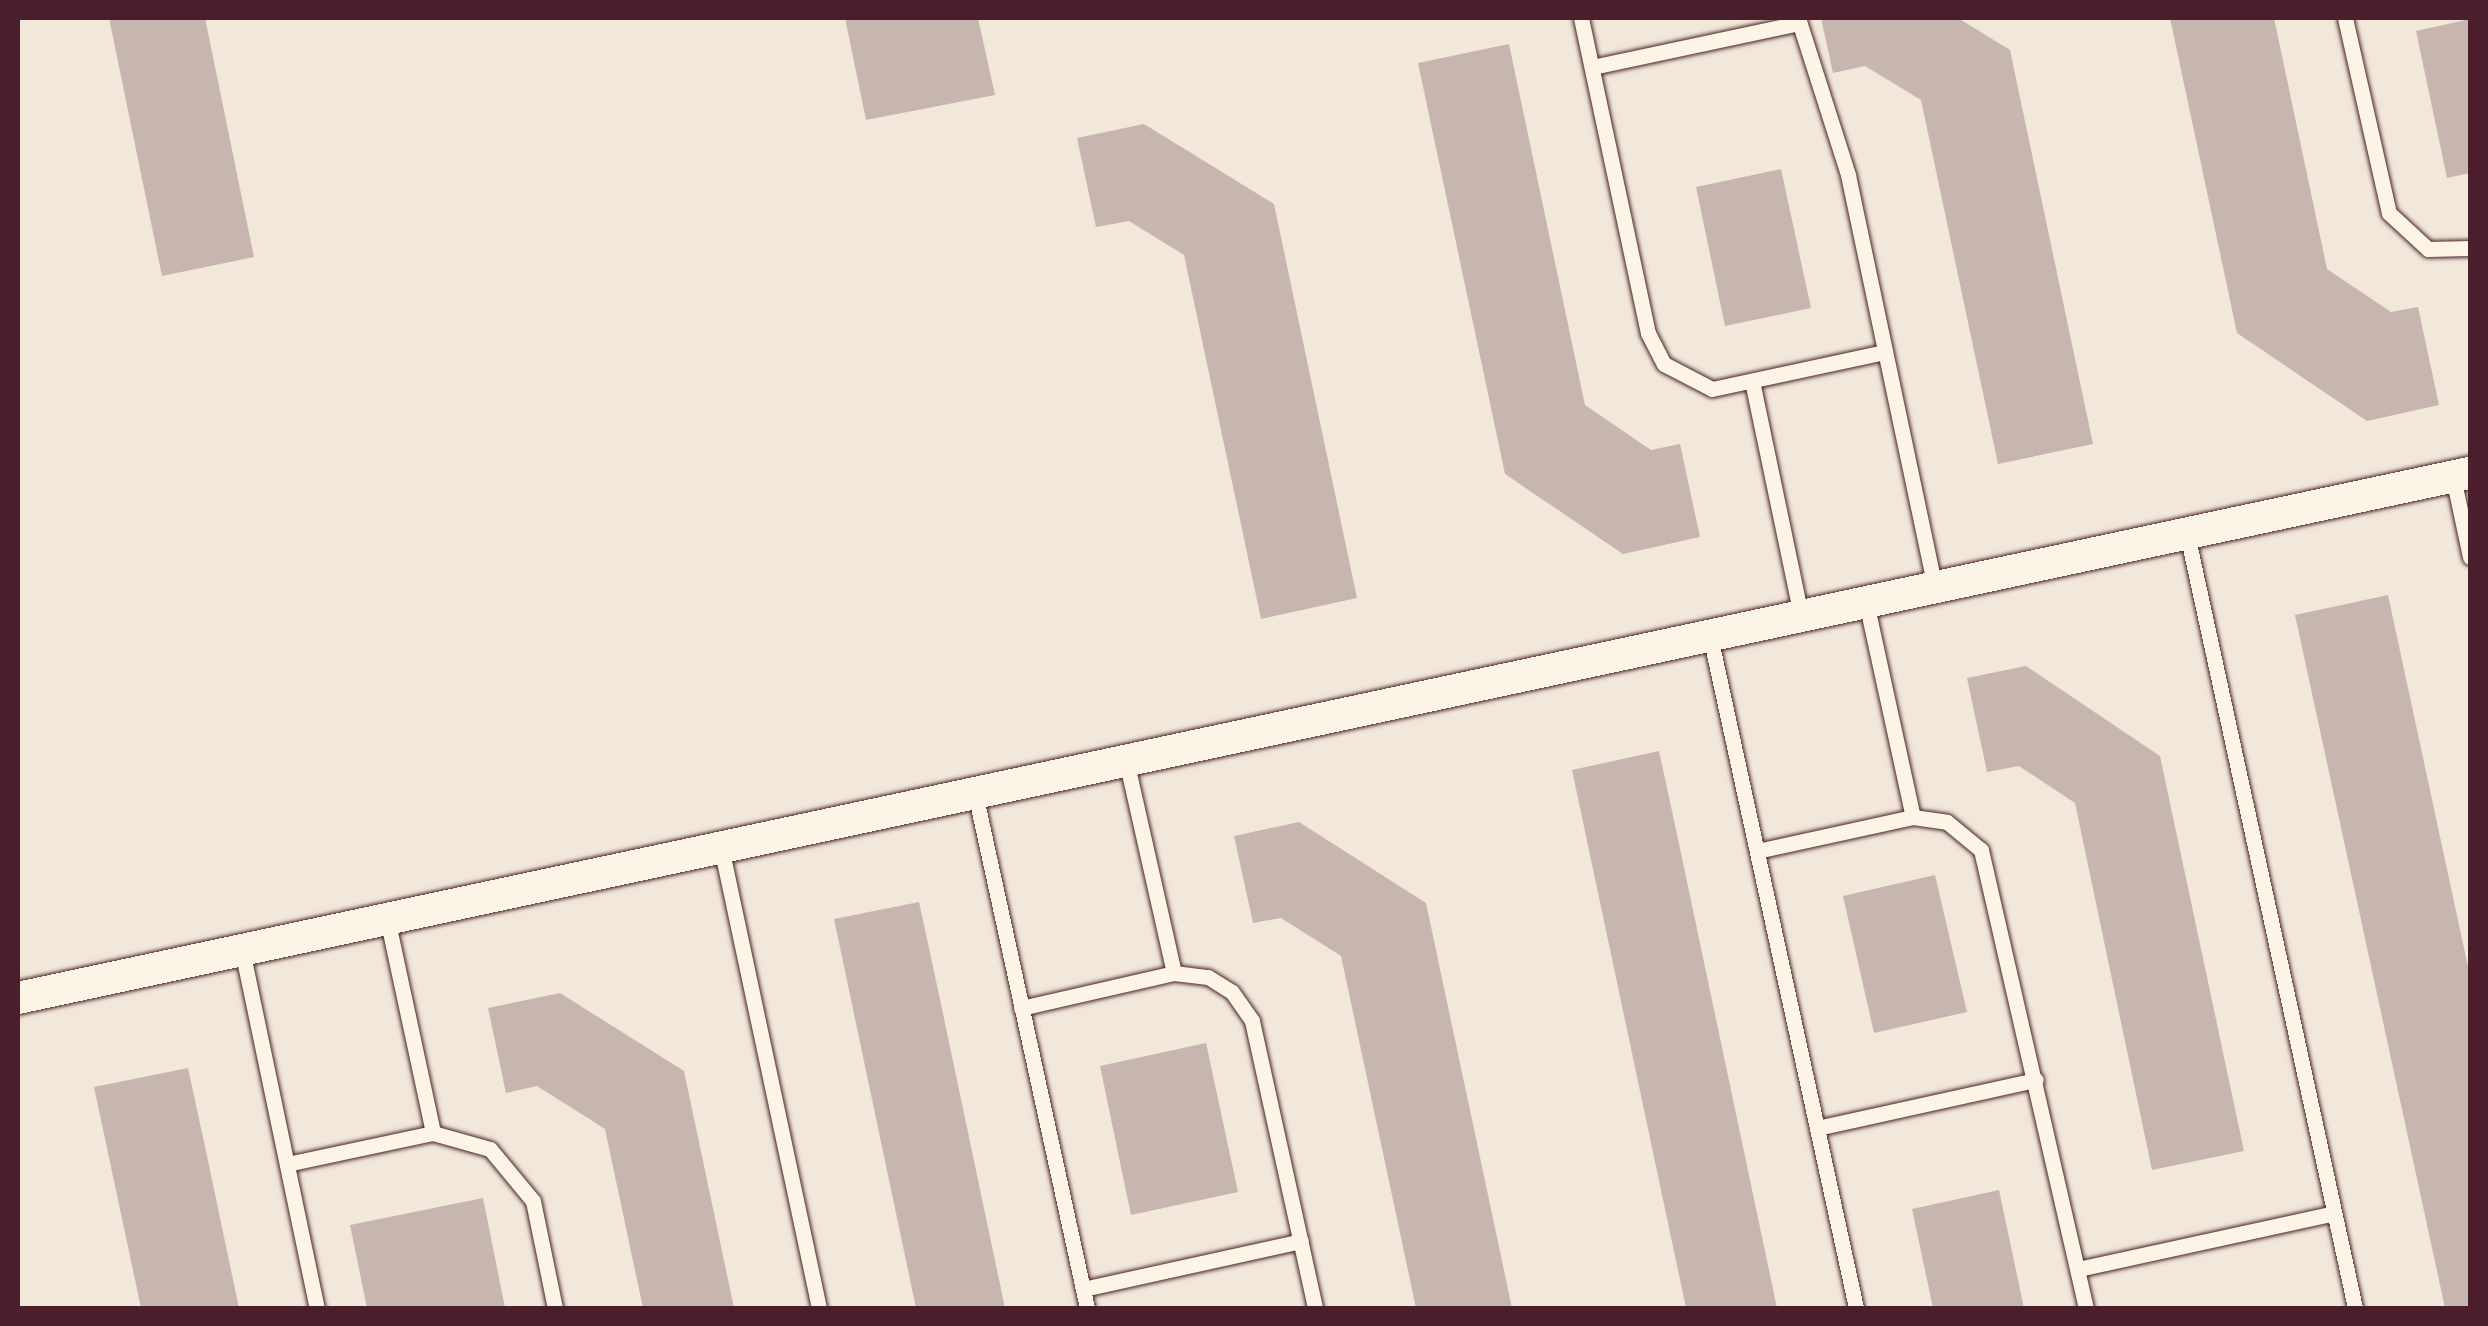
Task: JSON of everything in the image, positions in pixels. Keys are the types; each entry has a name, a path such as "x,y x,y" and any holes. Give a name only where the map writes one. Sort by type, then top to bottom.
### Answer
{"street":[{"path":"18,998 2462,475"}],"lane":[{"path":"1581,18 1654,349 1694,384 1752,380 1885,352"},
{"path":"2344,18 2388,213 2428,249 2470,248"},
{"path":"1592,67 1798,20 1845,165 1935,588"},
{"path":"1752,380 1802,616"},
{"path":"2462,475 2470,558"},
{"path":"2187,534 2355,1308"},
{"path":"1866,602 1913,817"},
{"path":"1710,636 1856,1308"},
{"path":"1126,760 1174,972"},
{"path":"975,793 1087,1308"},
{"path":"1757,852 1913,817 1947,822 1986,859 2086,1308"},
{"path":"722,847 819,1308"},
{"path":"387,918 432,1133"},
{"path":"242,950 317,1308"},
{"path":"1021,1008 1174,972 1221,983 1252,1021 1315,1308"},
{"path":"1817,1128 2036,1080"},
{"path":"287,1164 432,1133 472,1139 520,1176 533,1202 555,1308"},
{"path":"2078,1269 2334,1214"},
{"path":"1083,1289 1300,1242"}],"building":[{"path":"109,18 205,18 254,257 162,276"},
{"path":"845,18 978,18 995,95 866,120"},
{"path":"1821,18 1958,18 2010,50 2093,444 1998,464 1921,100 1865,66 1833,73"},
{"path":"2170,18 2274,18 2327,269 2391,312 2418,307 2439,405 2367,421 2237,333"},
{"path":"2470,19 2470,173 2447,178 2416,31"},
{"path":"1509,44 1585,405 1651,450 1680,444 1700,537 1623,554 1505,474 1418,63"},
{"path":"1144,124 1274,204 1357,598 1261,619 1184,255 1129,221 1096,227 1077,138"},
{"path":"1781,169 1811,308 1725,326 1696,187"},
{"path":"2388,595 2470,976 2470,1308 2445,1308 2295,615"},
{"path":"2026,666 2160,756 2244,1151 2152,1170 2075,803 2019,766 1987,772 1967,678"},
{"path":"1659,751 1777,1308 1686,1308 1572,770"},
{"path":"1299,822 1426,903 1512,1308 1416,1308 1341,956 1281,918 1253,923 1234,836"},
{"path":"1935,875 1967,1012 1874,1033 1843,896"},
{"path":"919,902 1005,1308 916,1308 834,919"},
{"path":"560,993 684,1071 734,1308 643,1308 605,1129 537,1086 506,1093 488,1008"},
{"path":"1206,1043 1238,1192 1131,1215 1100,1066"},
{"path":"188,1068 239,1308 141,1308 94,1087"},
{"path":"1999,1190 2024,1308 1933,1308 1912,1209"},
{"path":"483,1198 505,1308 367,1308 350,1225"}]}
